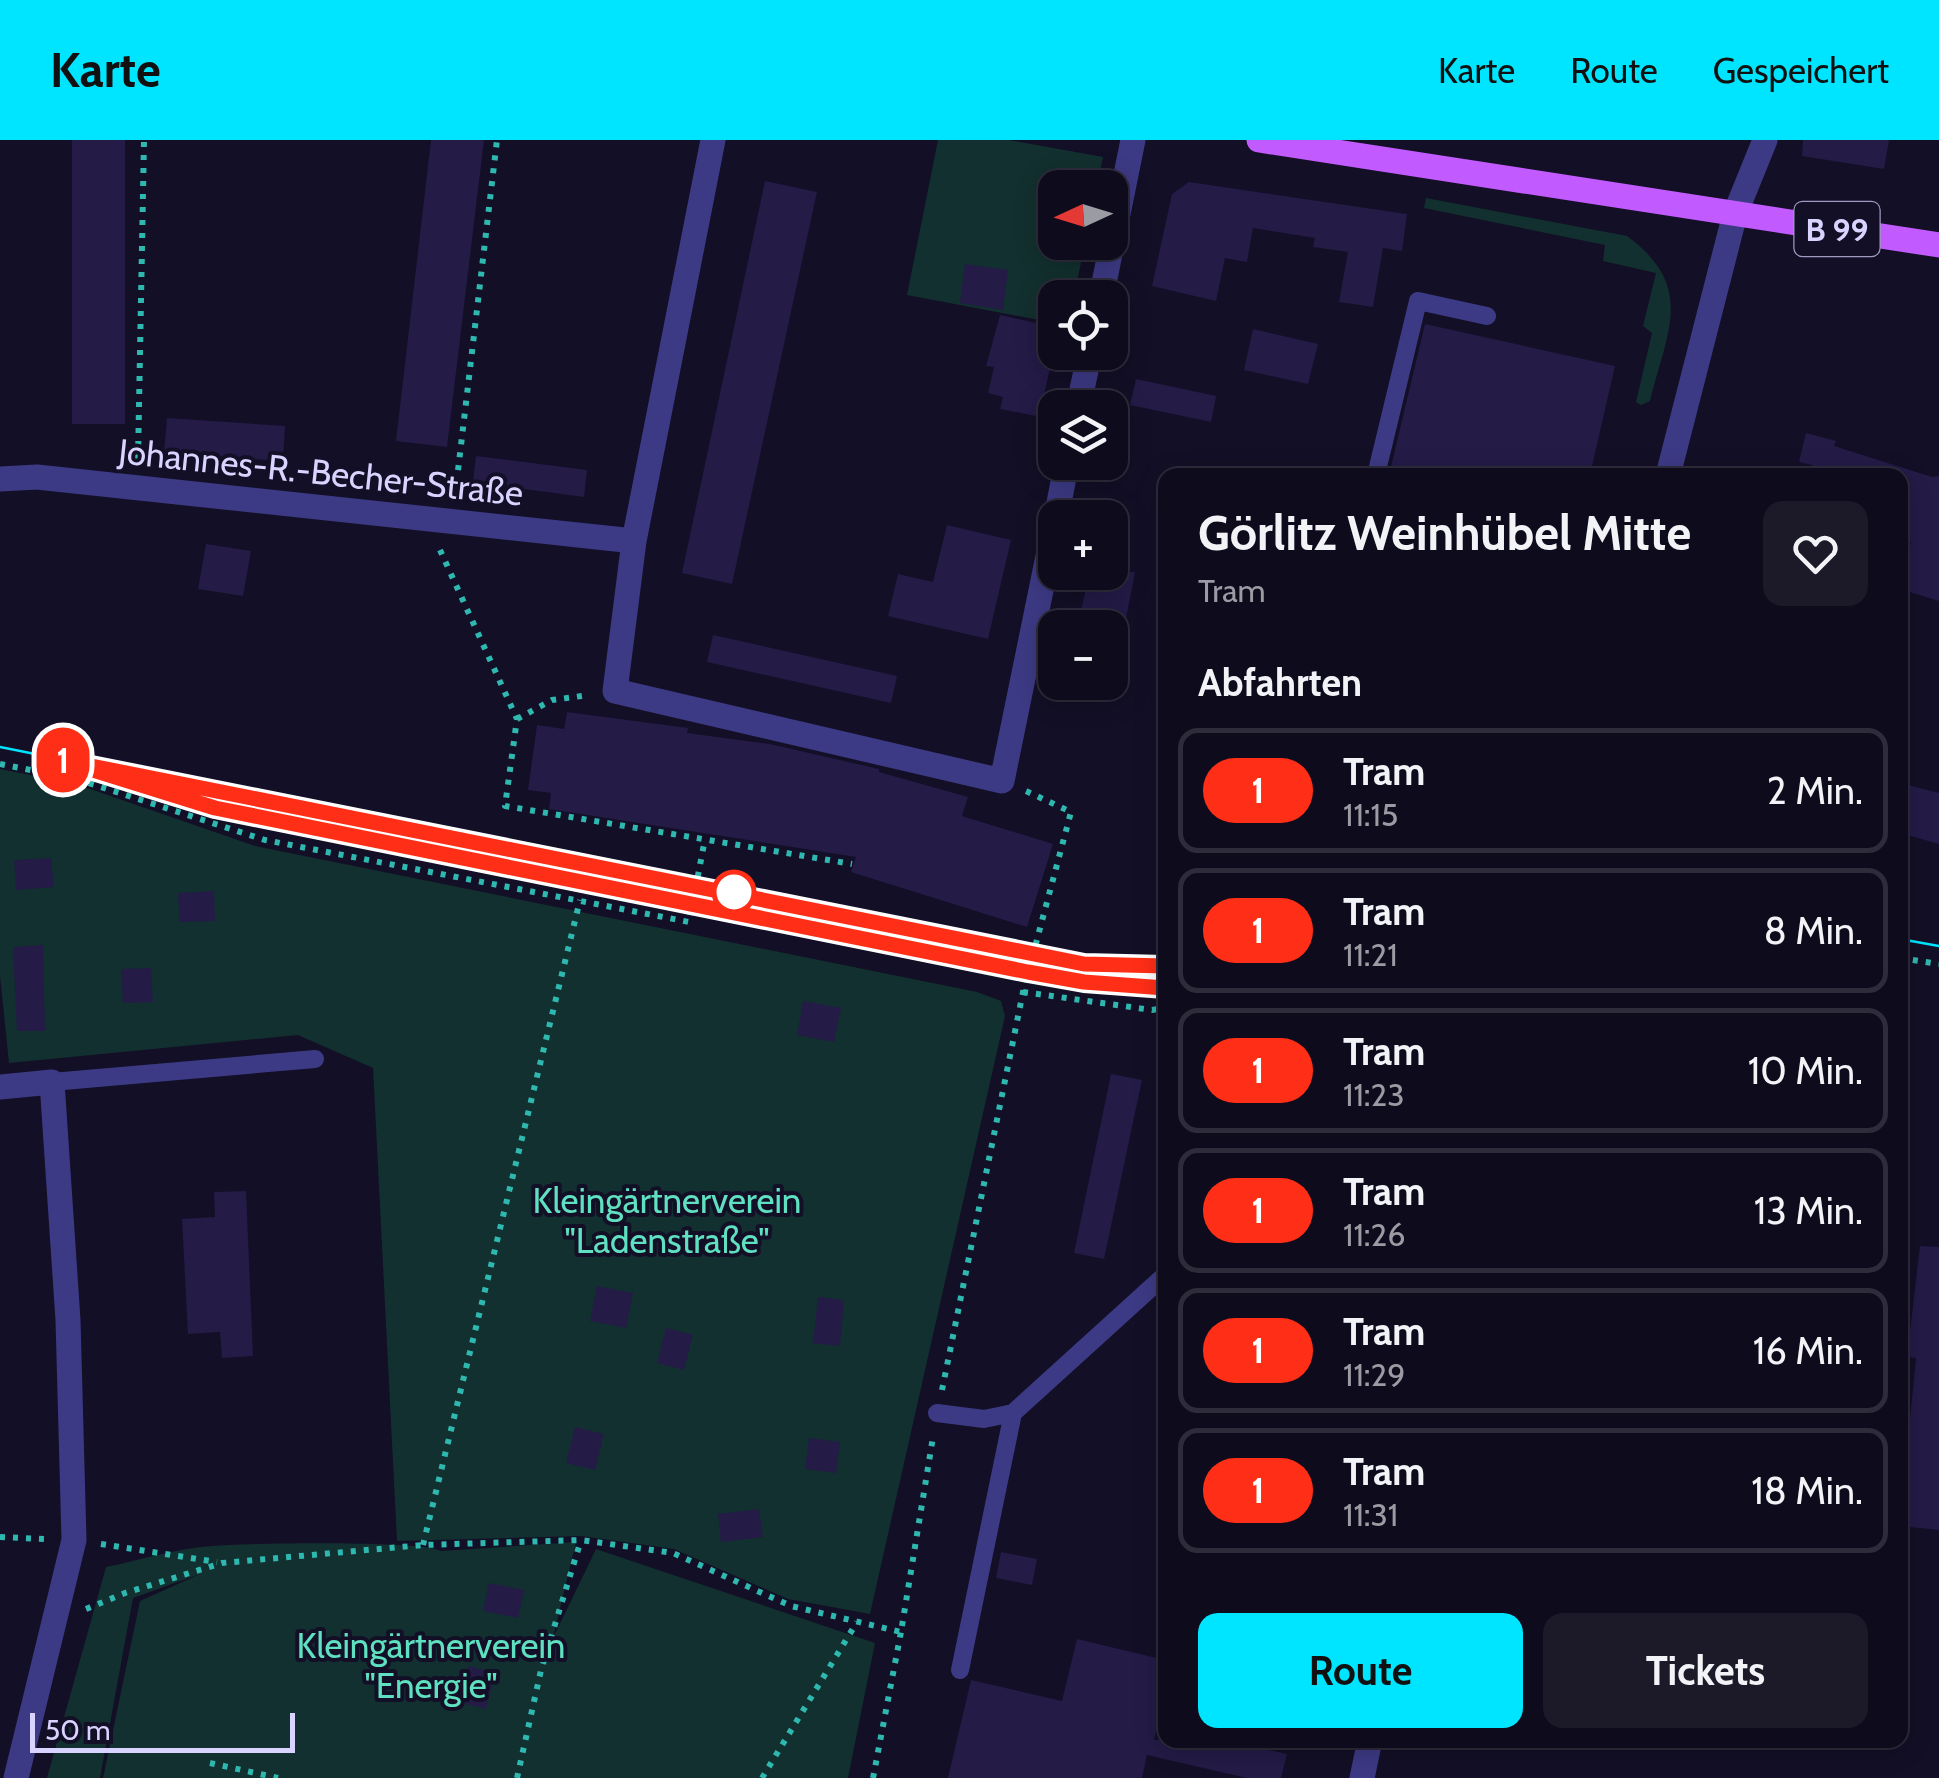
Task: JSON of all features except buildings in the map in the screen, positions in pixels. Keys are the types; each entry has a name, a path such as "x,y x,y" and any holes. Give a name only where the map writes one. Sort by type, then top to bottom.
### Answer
{"main road":[{"name":"B 99","path":"1259,140 1939,245"}],"street":[{"path":"713,140 634,541 616,691 1002,781 1041,590"},
{"path":"1105,280 1133,140"},
{"path":"1670,468 1735,214 1765,140"},
{"name":"Johannes-R.-Becher-Straße","path":"0,478 37,477 138,487 634,541"},
{"path":"0,1087 52,1082 68,1320 74,1540 16,1778"},
{"path":"1362,1778 1368,1748"}],"lane":[{"path":"1378,468 1418,300 1487,316"},
{"path":"52,1082 315,1058"},
{"path":"938,1412 984,1419 1013,1413 1158,1282"},
{"path":"960,1670 1013,1413"}],"path":[{"path":"138,487 144,140"},
{"path":"497,140 440,522 468,617 517,719 505,806 852,864"},
{"path":"517,719 552,700 616,691"},
{"path":"0,764 76,778 264,840 689,922 706,838"},
{"path":"873,1778 938,1412 1023,992 1071,812 1002,781"},
{"path":"423,1545 580,900"},
{"path":"1031,920 1042,924"},
{"path":"1908,959 1939,964"},
{"path":"1023,992 1158,1009"},
{"path":"0,1537 74,1540 222,1563"},
{"path":"517,1778 541,1670 581,1540"},
{"path":"54,1623 125,1593 222,1563 423,1545 581,1540 673,1552 791,1606 901,1632"},
{"path":"762,1778 857,1622"},
{"path":"210,1763 278,1778"}],"green space":[{"path":"938,140 1009,140 1103,157 1100,170 1038,170 1038,260 1082,260 1077,280 1038,280 1038,320 907,295"},
{"path":"1426,198 1627,236 1648,255 1662,273 1671,311 1650,401 1641,405 1636,402 1652,333 1643,326 1656,273 1603,261 1605,245 1424,208"},
{"name":"Kleingärtnerverein \"Ladenstraße\"","path":"0,769 76,784 255,846 977,992 1001,1001 1005,1016 870,1614 788,1599 674,1549 581,1536 397,1541 373,1068 298,1035 9,1063 0,976"},
{"name":"Kleingärtnerverein \"Energie\"","path":"576,1542 553,1638 596,1549 875,1643 848,1778 103,1778 140,1601 200,1574 133,1598 100,1778 47,1778 106,1567 186,1549 230,1545 369,1544 441,1551"}],"tram line":[{"path":"0,747 1084,964 1158,966"},
{"name":"1","path":"1158,966 1084,964 61,760 215,808 1028,972 1084,982 1158,988"},
{"path":"152,788 215,807 1028,972 1084,982 1158,987"},
{"path":"1908,940 1939,946"}]}
